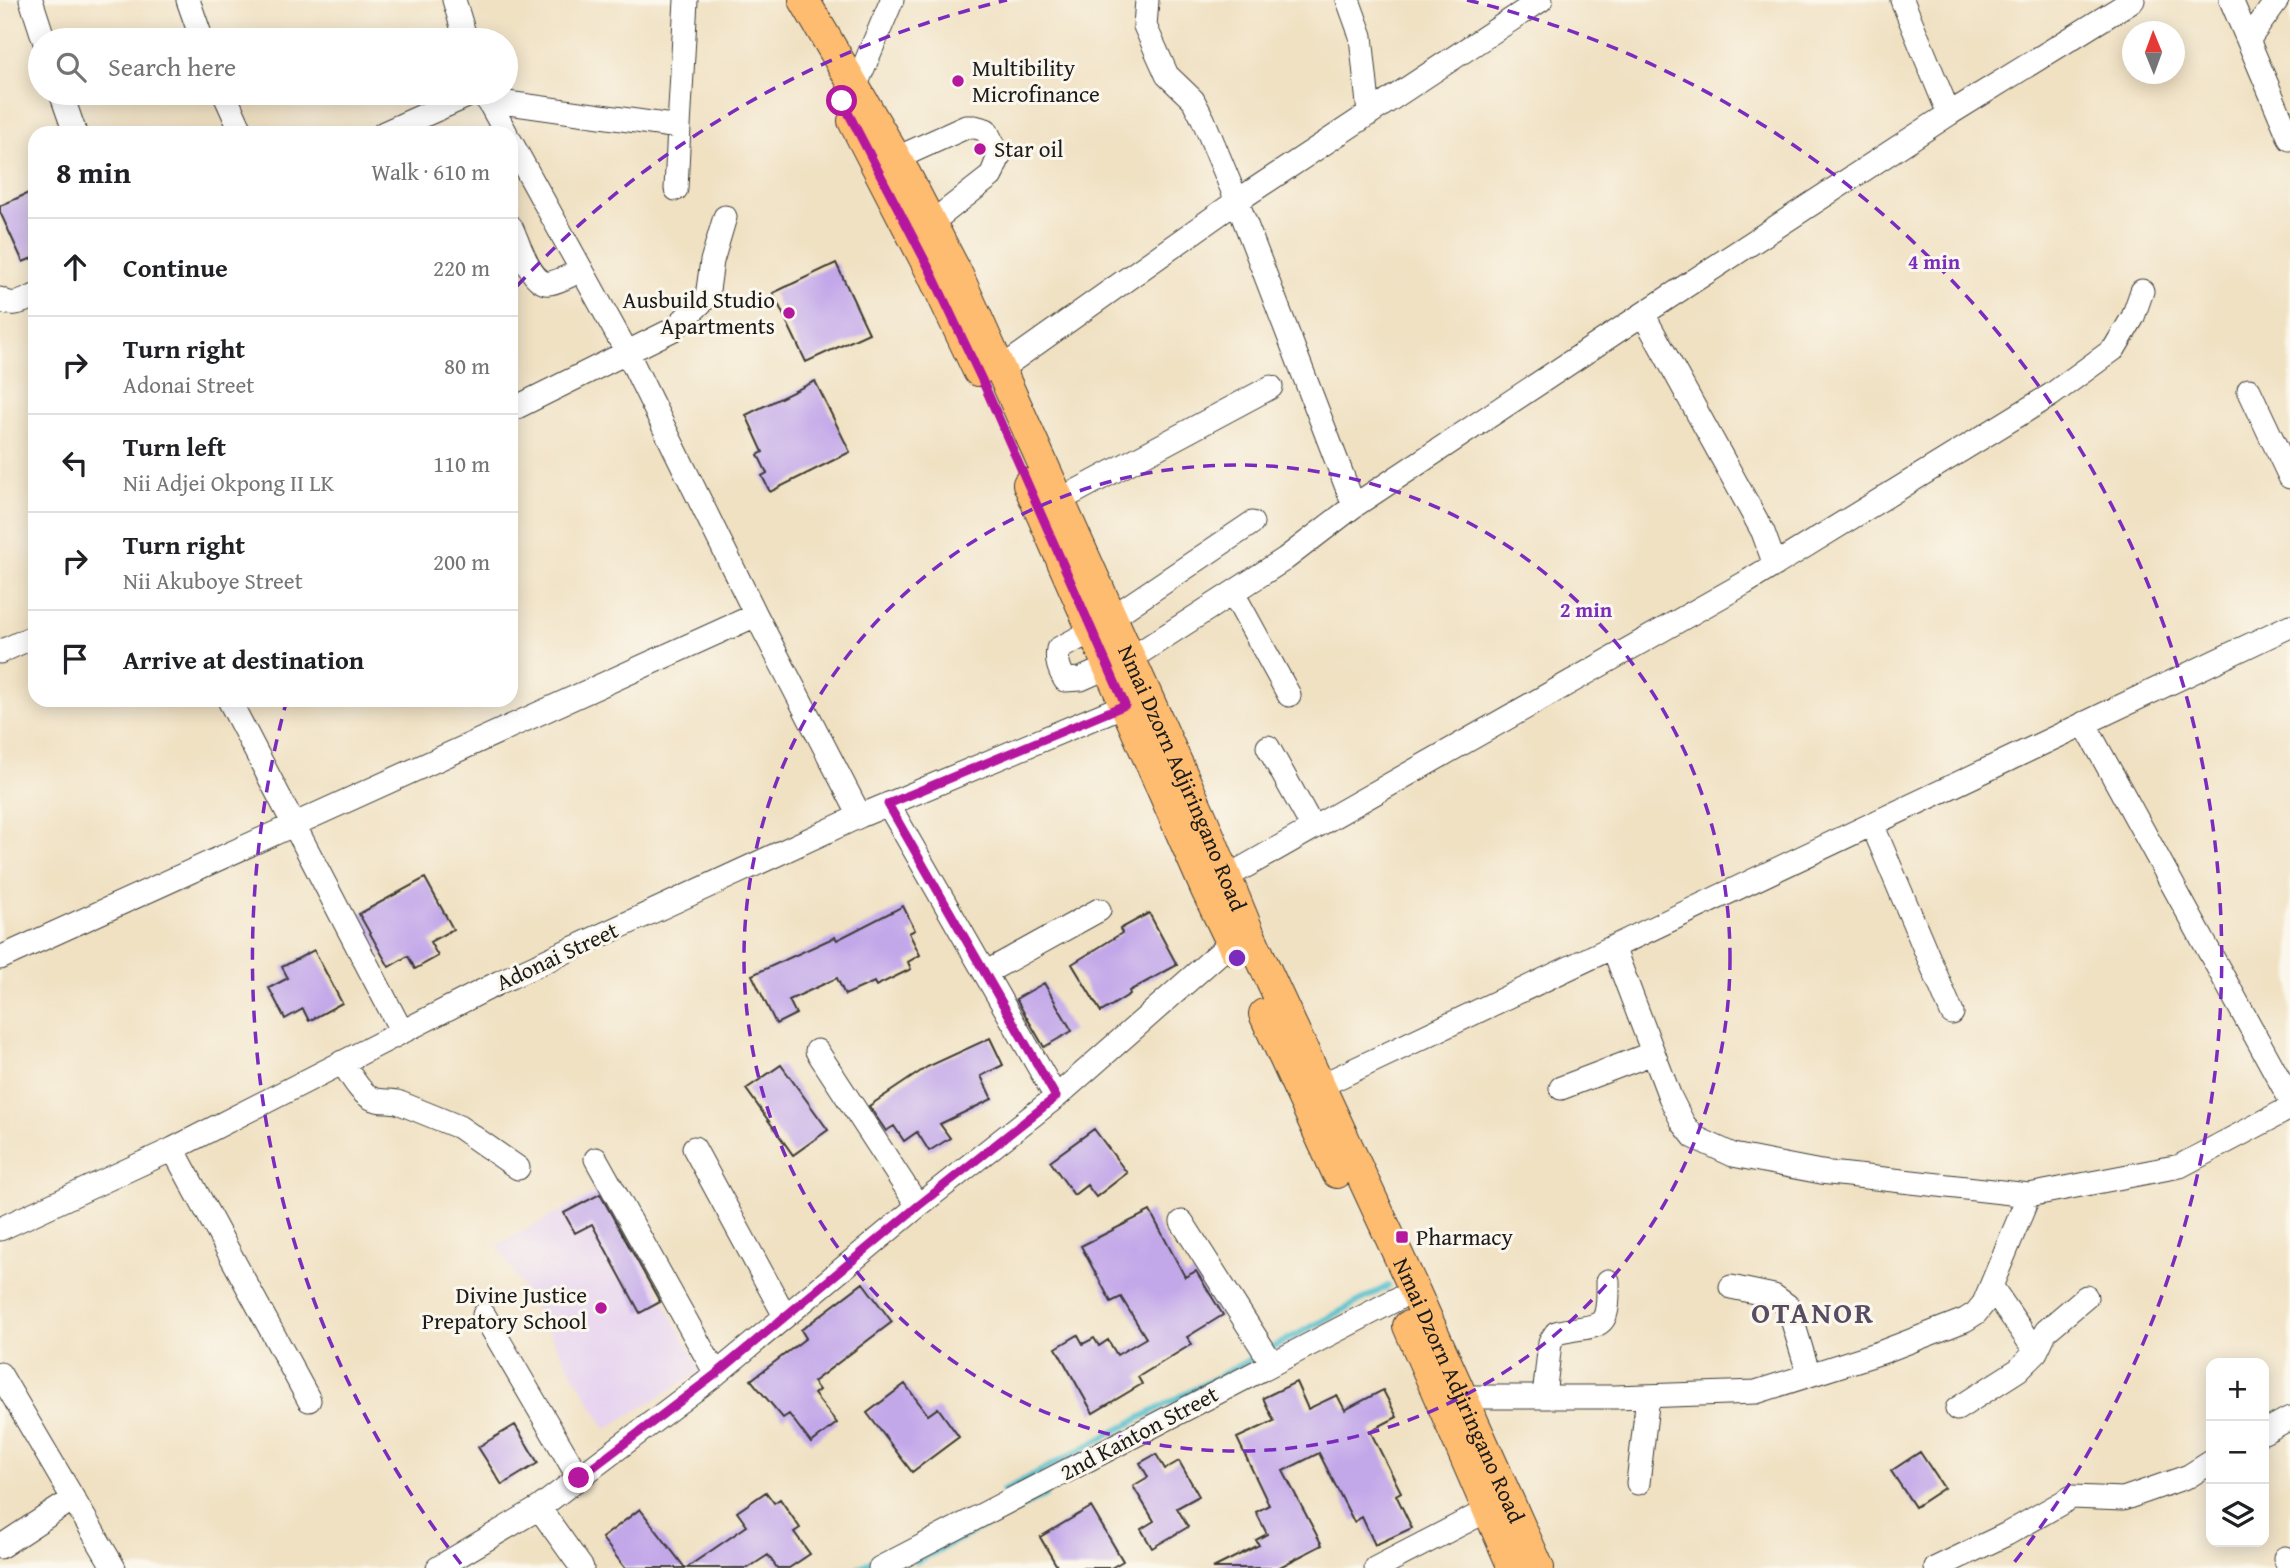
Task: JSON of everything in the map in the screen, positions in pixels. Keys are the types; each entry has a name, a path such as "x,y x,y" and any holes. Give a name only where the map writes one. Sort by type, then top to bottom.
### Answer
{"main road":[{"name":"Nmai Dzorn Adjiringano Road","path":"782,0 842,101 931,272 1102,624 1192,825 1232,942 1300,1095 1397,1299 1513,1568"},
{"name":"Nmai Dzorn Adjiringano Road","path":"804,0 897,158 958,275 1058,501 1102,624"},
{"name":"Nmai Dzorn Adjiringano Road","path":"1119,663 1125,705 1225,878 1539,1568"}],"street":[{"path":"31,0 40,28"},
{"path":"188,0 198,28"},
{"path":"454,0 462,28"},
{"path":"677,189 686,0"},
{"path":"856,85 892,0"},
{"path":"1147,0 1145,26 1167,75 1193,100 1203,119 1354,506"},
{"path":"1348,0 1362,36 1369,114"},
{"path":"999,370 1237,201 1541,0"},
{"path":"1902,0 1949,114"},
{"path":"1252,523 1102,624 1058,649 1056,657 1065,680 1073,681 1119,663 1233,593 1285,559 1354,506 1643,314 1949,114 2133,0"},
{"path":"2231,0 2290,139"},
{"path":"2249,39 2277,0"},
{"path":"518,101 679,127"},
{"path":"65,105 73,126"},
{"path":"229,105 239,126"},
{"path":"402,126 456,105"},
{"path":"488,105 502,126"},
{"path":"897,158 966,127 986,131 999,156 991,176 931,223"},
{"path":"518,155 628,354 755,615 860,816"},
{"path":"518,407 674,329 707,297 712,261 725,217"},
{"path":"518,242 533,275 542,283 551,283 582,270"},
{"path":"1225,878 1775,565 2051,395 2114,349 2133,317 2142,291"},
{"path":"0,299 5,303 19,303 28,299"},
{"path":"1643,314 1763,532 1775,565"},
{"path":"1058,501 1271,387"},
{"path":"2249,390 2290,477"},
{"path":"1233,593 1289,695"},
{"path":"0,958 755,615"},
{"path":"1320,1086 2290,626"},
{"path":"0,652 28,639"},
{"name":"Adonai Street","path":"0,1229 173,1149 500,982 860,816 1125,705"},
{"path":"233,707 402,1032"},
{"path":"2084,723 2290,1099"},
{"path":"1268,747 1313,828"},
{"path":"888,804 1056,1097"},
{"path":"1872,824 1952,1013"},
{"path":"985,973 1099,909"},
{"path":"438,1568 539,1508 716,1374 918,1206 1056,1097 1232,942"},
{"path":"1613,947 1670,1097 1688,1130 1694,1137 1733,1155 1821,1172 2029,1195 2180,1166 2290,1108"},
{"path":"817,1051 918,1206"},
{"path":"1560,1088 1653,1053"},
{"path":"342,1062 367,1096 376,1100 400,1102 459,1127 518,1168"},
{"path":"694,1148 785,1316"},
{"path":"173,1149 309,1400"},
{"path":"596,1159 716,1374"},
{"path":"1461,1397 1648,1396 1756,1392 1882,1352 1965,1320 1976,1313 1984,1303 2029,1195"},
{"path":"1182,1222 1272,1363"},
{"path":"1544,1397 1550,1342 1556,1333 1597,1326 1604,1319 1608,1308 1608,1281"},
{"path":"1991,1286 2036,1352"},
{"path":"1731,1287 1774,1296 1788,1306 1810,1375"},
{"path":"1957,1409 2018,1370 2036,1352 2046,1331 2086,1297"},
{"name":"2nd Kanton Street","path":"880,1568 906,1562 1272,1363 1397,1299"},
{"path":"484,1315 579,1478"},
{"path":"0,1374 114,1568"},
{"path":"1638,1483 1648,1396"},
{"path":"2269,1429 2290,1418"},
{"path":"1936,1568 2007,1534 2072,1497 2123,1499 2189,1476 2206,1465"},
{"path":"0,1547 73,1499"},
{"path":"539,1508 582,1568"},
{"path":"1376,1568 1488,1510"}],"shaded area":[{"name":"Divine Justice Prepatory School","path":"604,1188 701,1371 606,1429 497,1245"}],"building":[{"path":"28,193 28,260 23,262 0,212 0,206"},
{"name":"Ausbuild Studio Apartments","path":"836,263 869,333 806,362 773,293"},
{"path":"815,381 850,452 770,492 762,476 767,473 758,455 763,452 746,415"},
{"path":"425,878 453,929 430,942 438,956 415,969 408,956 389,967 359,914"},
{"path":"903,906 915,930 909,933 920,955 908,962 911,969 876,986 874,982 845,995 837,978 789,1000 796,1014 776,1024 752,975 835,937 837,940"},
{"path":"1149,913 1177,965 1129,991 1130,994 1101,1012 1072,964 1122,933 1120,929"},
{"path":"314,950 342,1003 309,1021 303,1009 285,1019 269,988 288,978 282,967"},
{"path":"1044,983 1072,1031 1044,1047 1016,999"},
{"path":"990,1038 1003,1065 981,1076 992,1099 940,1124 950,1138 929,1151 917,1132 904,1141 894,1126 886,1131 869,1106 927,1067"},
{"path":"781,1065 828,1130 793,1155 746,1089"},
{"path":"1094,1129 1127,1173 1096,1197 1087,1185 1074,1195 1050,1161"},
{"path":"600,1194 660,1302 640,1313 592,1224 575,1233 564,1213"},
{"path":"1150,1211 1185,1277 1196,1271 1223,1315 1187,1337 1192,1344 1138,1377 1142,1384 1093,1413 1056,1348 1078,1335 1083,1344 1094,1338 1099,1346 1108,1340 1117,1355 1146,1338 1121,1297 1111,1302 1081,1246"},
{"path":"863,1283 892,1322 813,1382 819,1390 814,1394 837,1423 811,1443 789,1414 783,1418 751,1380 806,1338 801,1330"},
{"path":"1296,1382 1308,1409 1337,1395 1345,1410 1383,1390 1397,1417 1370,1431 1401,1492 1396,1495 1412,1528 1375,1545 1362,1517 1354,1522 1319,1453 1283,1471 1322,1545 1278,1568 1213,1568 1259,1545 1256,1540 1267,1534 1256,1512 1269,1505 1237,1438 1274,1421 1263,1398"},
{"path":"905,1384 928,1415 938,1408 959,1437 912,1472 867,1413"},
{"path":"515,1425 538,1463 502,1485 478,1447"},
{"path":"1920,1452 1944,1488 1915,1507 1891,1471"},
{"path":"1156,1454 1165,1469 1179,1461 1199,1496 1177,1508 1188,1527 1152,1548 1141,1529 1154,1521 1133,1486 1148,1477 1140,1463"},
{"path":"766,1492 774,1503 780,1499 800,1528 794,1532 810,1554 789,1568 777,1568 768,1555 748,1568 686,1568 747,1526 737,1512"},
{"path":"1091,1507 1123,1561 1111,1568 1058,1568 1040,1537"},
{"path":"640,1509 685,1568 625,1568 602,1538"}],"waterway":[{"path":"1003,1491 1388,1286"},
{"path":"916,1562 1045,1495"},
{"path":"859,1568 876,1559"}],"place":[{"name":"Multibility Microfinance","path":"958,81"},
{"name":"Star oil","path":"980,149"},
{"name":"Ausbuild Studio Apartments","path":"789,313"},
{"name":"Pharmacy","path":"1402,1237"},
{"name":"Divine Justice Prepatory School","path":"601,1308"}],"district":[{"name":"OTANOR","path":"1813,1313"}],"route":[{"path":"579,1478 716,1374 918,1206 1056,1097 888,804 1125,705 982,380 931,272 842,101"}]}
